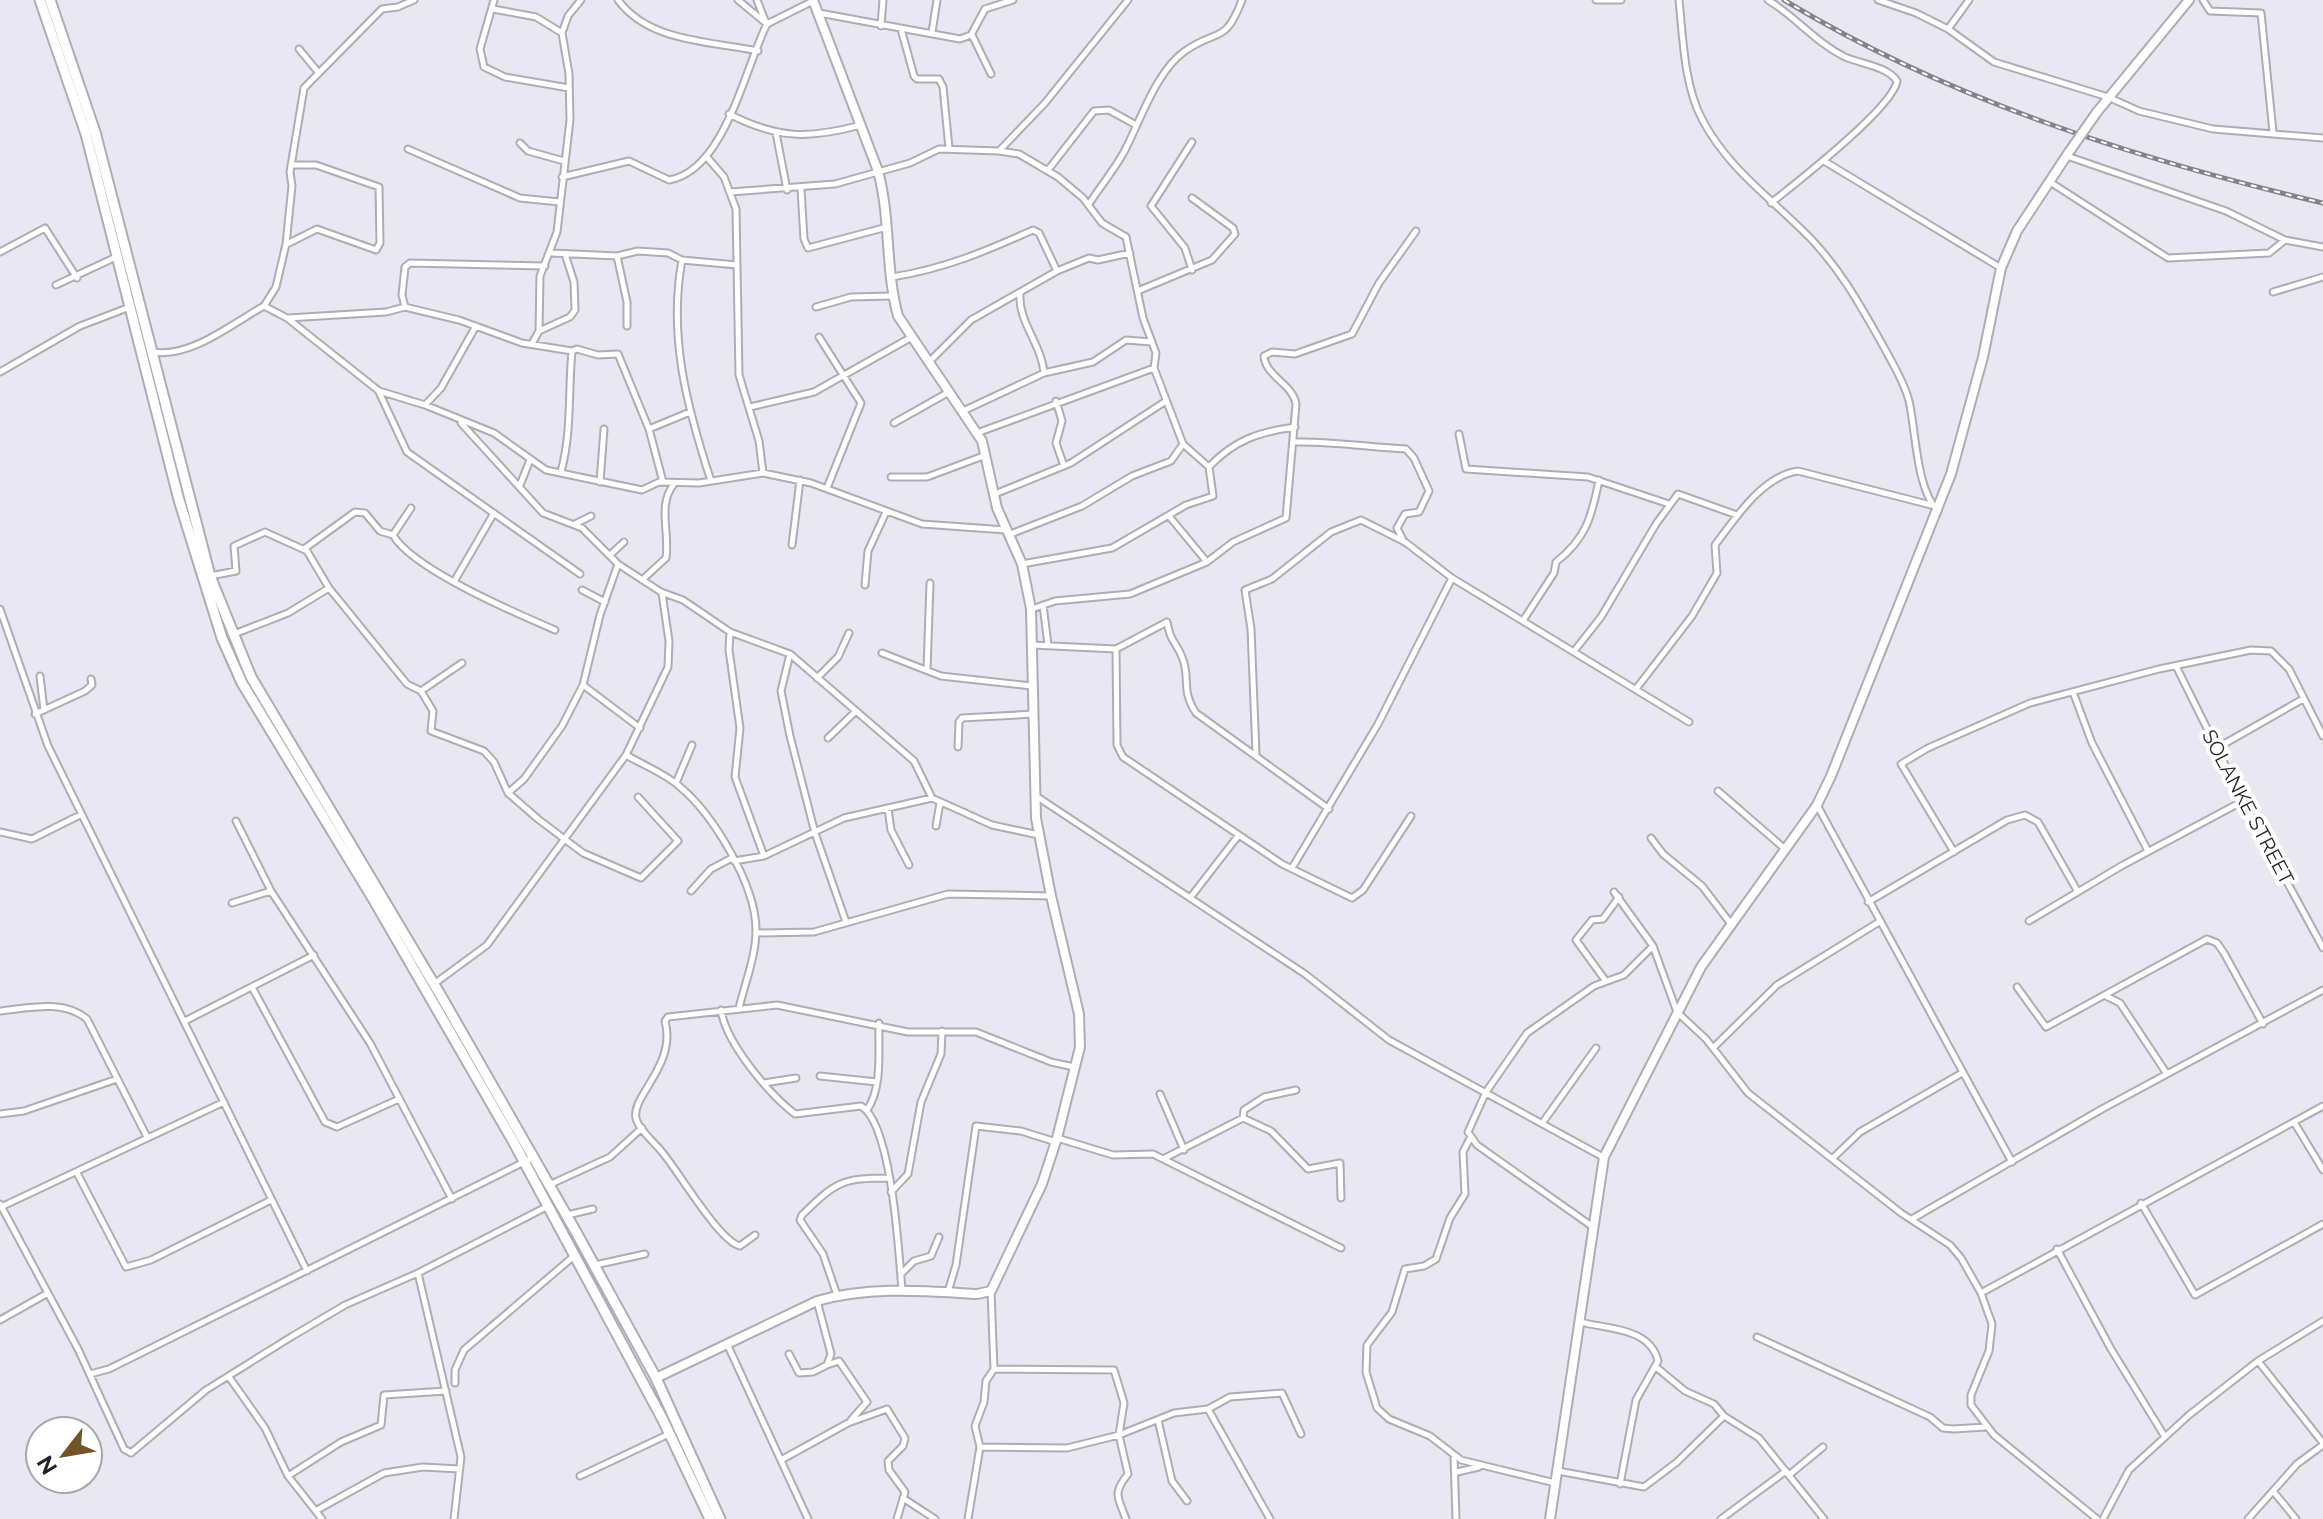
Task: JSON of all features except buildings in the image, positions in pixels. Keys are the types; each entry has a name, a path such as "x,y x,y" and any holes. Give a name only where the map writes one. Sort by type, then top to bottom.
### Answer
{"main road":[{"path":"40,0 86,134 130,307 211,594 242,683 528,1160 549,1185 656,1378 720,1519"},
{"path":"50,0 95,132 154,352 210,576 211,594 251,677 434,984 528,1160 548,1205 669,1434 710,1519"}],"street":[{"path":"154,352 166,354 194,346 264,306 276,287 286,244 291,165 301,93 382,9 398,7 414,0"},
{"path":"494,0 480,49 484,67 505,77 569,88"},
{"path":"533,342 539,331 539,286 552,253 570,120 562,33 568,16 581,0"},
{"path":"738,0 767,24"},
{"path":"562,177 629,161 669,180 690,173 706,156 758,51 767,24 757,0"},
{"path":"767,24 813,0 878,171 887,227 892,296 910,338 950,391 987,455 1007,532 1022,564 1031,609 1039,835 1079,1014 1080,1047 1042,1184 991,1291 994,1369 986,1381 984,1402 975,1426 980,1447 968,1519"},
{"path":"881,26 883,0"},
{"path":"932,32 937,0"},
{"path":"818,13 960,39 971,35 985,9 1013,0"},
{"path":"999,151 1045,103 1128,0"},
{"path":"1089,204 1125,151 1136,125 1172,66 1186,51 1223,35 1234,22 1242,0"},
{"path":"1596,0 1621,0"},
{"path":"1679,0 1691,83 1701,116 1724,155 1771,203 1800,227 1842,274 1888,354 1908,397 1920,465 1935,508"},
{"path":"1768,0 1791,15 1821,44 1891,74 1897,81 1893,92 1824,161 1771,203"},
{"path":"1878,0 1916,13 1948,29 1994,62 2108,97 2139,111 2200,126 2323,138"},
{"path":"1948,29 1969,0"},
{"path":"1550,1519 1604,1157 1701,967 1817,805 1935,508 1971,404 2001,268 2017,231 2108,97 2189,0"},
{"path":"2203,0 2210,11 2218,14 2261,13 2273,132"},
{"path":"622,2 645,26 662,33 758,51"},
{"path":"493,9 536,17 562,33"},
{"path":"901,28 914,76 917,79 939,79 943,87 949,148"},
{"path":"971,35 991,74"},
{"path":"299,49 318,72"},
{"path":"1048,170 1094,111 1109,110 1136,125"},
{"path":"729,114 776,133 805,135 861,125"},
{"path":"776,133 787,190"},
{"path":"1192,142 1151,206 1185,248 1192,270"},
{"path":"520,143 528,151 564,161"},
{"path":"730,192 801,189 835,184 949,148 999,151 1019,154 1048,170 1089,204 1102,223 1126,237 1140,290 1143,318 1156,353 1154,368 1183,444 1209,467 1213,496 1112,548 1022,564"},
{"path":"408,149 520,198 559,202"},
{"path":"2068,154 2226,211 2285,240 2323,247"},
{"path":"706,156 716,165 736,209 739,375 750,407 763,473"},
{"path":"1824,161 2001,268"},
{"path":"286,244 317,229 364,248 376,250 380,243 379,187 316,165 291,165"},
{"path":"2050,182 2168,258 2269,253 2285,240"},
{"path":"801,189 804,239 808,248 887,227"},
{"path":"1140,290 1192,270 1219,254 1235,231 1192,198"},
{"path":"0,252 45,228 77,278"},
{"path":"891,277 959,263 1033,230 1039,233 1057,271"},
{"path":"1031,609 1130,594 1207,562 1233,542 1286,518 1295,397 1269,369 1264,356 1272,352 1295,354 1352,334 1379,283 1416,231"},
{"path":"552,253 617,256 638,251 668,253 682,260 737,265"},
{"path":"929,362 971,320 1057,271 1089,258 1098,260 1130,253"},
{"path":"539,331 570,317 575,310 574,282 565,254"},
{"path":"56,285 77,278 117,256"},
{"path":"617,256 627,302 627,326"},
{"path":"682,260 675,333 690,412 711,481"},
{"path":"405,307 402,295 405,267 410,263 545,266"},
{"path":"2273,292 2323,277"},
{"path":"1020,293 1019,306 1043,360 1044,373"},
{"path":"816,307 851,297 892,296"},
{"path":"264,306 287,318 379,391 425,405 494,433 546,470 642,490 663,482 711,481 763,473 827,488 922,524 1007,532 1082,506 1132,476 1171,461 1183,444"},
{"path":"0,372 80,326 130,307"},
{"path":"287,318 386,312 405,307 558,351 618,354 649,429 663,482"},
{"path":"425,405 441,388 476,326"},
{"path":"819,337 861,405 827,488"},
{"path":"750,407 814,392 910,338"},
{"path":"963,411 1044,373 1093,362 1126,340 1152,343"},
{"path":"561,472 572,413 569,379 572,351"},
{"path":"977,433 1056,401 1099,390 1154,368"},
{"path":"379,391 407,452 580,574"},
{"path":"894,423 950,391"},
{"path":"1056,401 1062,421 1056,443 1064,466"},
{"path":"995,494 1064,466 1166,401"},
{"path":"649,429 690,412"},
{"path":"459,420 543,513 574,525 618,564 661,592 683,600 730,632 790,654 914,761 932,798 992,825 1039,835"},
{"path":"1209,467 1228,448 1245,439 1295,427"},
{"path":"600,482 604,429"},
{"path":"1459,434 1466,469 1599,480 1669,504"},
{"path":"1294,442 1326,441 1340,445 1406,449 1414,458 1429,491 1419,512 1405,514 1397,528 1405,542"},
{"path":"891,477 927,477 987,455"},
{"path":"520,486 530,460"},
{"path":"1636,689 1692,616 1717,573 1715,545 1737,515 1778,480 1798,471 1935,508"},
{"path":"792,545 800,480"},
{"path":"1524,619 1554,573 1556,562 1573,549 1587,529 1599,480"},
{"path":"642,580 666,558 664,518 667,491 674,484"},
{"path":"1575,650 1601,617 1669,504 1682,493 1737,515"},
{"path":"393,535 411,508"},
{"path":"304,549 355,512 365,513 380,531 393,535 429,566 496,604 555,630"},
{"path":"455,580 494,512"},
{"path":"865,585 868,551 886,512"},
{"path":"574,525 591,516"},
{"path":"1169,516 1207,562"},
{"path":"492,520 500,517"},
{"path":"1256,754 1251,629 1245,590 1272,579 1331,532 1361,520 1405,542 1452,578 1689,722"},
{"path":"210,576 236,571 234,546 258,534 276,535 304,549 329,588 407,684 421,691 434,714 431,731 490,756 508,793 583,853 643,877 678,841 638,797"},
{"path":"610,555 624,542"},
{"path":"508,793 524,779 562,726 583,685 618,564"},
{"path":"1292,868 1378,724 1452,578"},
{"path":"927,670 930,583"},
{"path":"232,634 288,613 315,593 329,588"},
{"path":"582,590 605,602"},
{"path":"434,984 487,945 626,755 669,660 661,592"},
{"path":"1043,605 1048,645"},
{"path":"0,609 35,714 80,815 307,1271"},
{"path":"1032,645 1116,649 1167,622 1172,645 1184,660 1187,699 1196,713 1329,809"},
{"path":"730,632 740,728 735,777 764,856"},
{"path":"817,678 838,657 849,633"},
{"path":"1116,649 1117,745 1123,757 1238,836 1292,868 1344,897 1358,896 1411,816"},
{"path":"1954,852 1901,769 1905,760 2030,703 2176,666 2251,650 2271,651 2289,669 2323,736"},
{"path":"882,653 941,676 1034,686"},
{"path":"790,654 781,691 815,833 846,922"},
{"path":"421,691 462,663"},
{"name":"SOLANKE STREET","path":"2176,666 2243,801 2323,948"},
{"path":"40,676 44,710"},
{"path":"35,714 85,691 92,685 91,679"},
{"path":"583,685 640,728"},
{"path":"2073,692 2092,743 2148,851"},
{"path":"2217,748 2303,699"},
{"path":"828,738 855,712"},
{"path":"958,747 959,722 962,718 1035,714"},
{"path":"676,783 692,745"},
{"path":"626,755 676,783 708,818 733,859 749,894 756,933 739,1008"},
{"path":"1718,791 1786,850"},
{"path":"1036,796 1305,974 1389,1040 1604,1157"},
{"path":"691,891 711,869 733,859 764,856 844,818 932,798"},
{"path":"2029,921 2148,851 2243,801"},
{"path":"936,826 940,803"},
{"path":"1817,805 2012,1162"},
{"path":"888,809 891,830 909,865"},
{"path":"0,832 32,839 80,815"},
{"path":"1868,902 2007,820 2032,816 2078,892"},
{"path":"236,821 271,891 358,1022 452,1199"},
{"path":"1190,898 1238,836"},
{"path":"1651,838 1663,854 1702,886 1732,924"},
{"path":"232,903 271,891"},
{"path":"756,933 814,932 948,894 1051,896"},
{"path":"1605,980 1576,940 1592,920 1603,919 1616,894 1653,946 1677,1012 1713,1048 1748,1093 1911,1219 1950,1245 1981,1293 1992,1324 1992,1340 1971,1395 1971,1405 1986,1427 2037,1473 2097,1519"},
{"path":"1713,1048 1777,985 1879,922"},
{"path":"2017,987 2046,1027 2207,939 2224,953 2263,1024"},
{"path":"1555,1483 1481,1466 1454,1456 1430,1436 1381,1413 1374,1402 1365,1359 1370,1337 1392,1312 1405,1269 1424,1266 1436,1259 1450,1218 1465,1194 1463,1152 1470,1138 1470,1124 1486,1092 1527,1033 1605,980 1624,975 1653,946"},
{"path":"185,1021 253,989 314,955"},
{"path":"253,989 325,1122 337,1127 399,1099"},
{"path":"1911,1219 2323,990"},
{"path":"2106,996 2120,1003 2167,1074"},
{"path":"755,1235 740,1246 728,1241 683,1177 636,1121 636,1108 657,1076 667,1049 665,1021 675,1013 777,1005 879,1023 908,1032 976,1032 1051,1062 1075,1067"},
{"path":"0,1011 46,1006 77,1011 87,1019 147,1137"},
{"path":"721,1010 730,1035 763,1083 795,1114 854,1106 867,1110 881,1134 902,1291"},
{"path":"867,1110 877,1082 879,1023"},
{"path":"891,1192 908,1174 921,1102 941,1054 942,1031"},
{"path":"1543,1122 1596,1048"},
{"path":"1832,1159 1860,1132 1962,1073"},
{"path":"820,1076 877,1082"},
{"path":"763,1083 796,1078"},
{"path":"0,1114 24,1111 67,1093 117,1079"},
{"path":"1243,1118 1244,1110 1254,1101 1296,1090"},
{"path":"1160,1094 1184,1150"},
{"path":"224,1102 77,1173 2,1205 90,1374 124,1449 131,1453 206,1390 345,1305 418,1273 548,1205"},
{"path":"1981,1293 2323,1106"},
{"path":"1162,1159 1243,1118"},
{"path":"1243,1118 1271,1131 1308,1169 1340,1163 1341,1198"},
{"path":"2294,1122 2323,1170"},
{"path":"948,1292 956,1265 976,1126 1021,1131 1113,1155 1145,1153 1341,1248"},
{"path":"549,1185 610,1157 642,1128"},
{"path":"1470,1138 1571,1215 1594,1228"},
{"path":"90,1374 109,1369 528,1160"},
{"path":"77,1173 126,1267 151,1260 271,1200"},
{"path":"837,1295 823,1254 804,1228 802,1215 836,1183 857,1178 889,1178"},
{"path":"2141,1203 2195,1295 2323,1224"},
{"path":"566,1215 593,1209"},
{"path":"901,1274 907,1265 931,1256 939,1237"},
{"path":"2057,1249 2111,1349 2165,1437"},
{"path":"594,1265 645,1254"},
{"path":"455,1383 455,1370 464,1350 574,1256"},
{"path":"418,1273 461,1457 459,1498 454,1519"},
{"path":"656,1378 817,1301 837,1295 902,1291 977,1294 991,1291"},
{"path":"0,1320 48,1293"},
{"path":"817,1301 831,1354 827,1365"},
{"path":"2103,1519 2129,1470 2165,1437 2258,1361 2323,1321"},
{"path":"1580,1322 1606,1324 1640,1339 1657,1356 1656,1367 1636,1400 1620,1484"},
{"path":"1757,1337 1930,1417 1943,1428 1986,1427"},
{"path":"728,1346 808,1519"},
{"path":"789,1354 799,1373 813,1372 839,1361 867,1402 848,1423"},
{"path":"2248,1519 2297,1464 2323,1444 2258,1361"},
{"path":"1656,1367 1685,1391 1720,1408 1724,1416 1759,1438 1824,1519"},
{"path":"994,1369 1114,1370 1124,1403 1119,1435 1128,1474 1118,1484 1118,1499 1126,1519"},
{"path":"229,1377 265,1428 288,1476 322,1519"},
{"path":"288,1476 341,1442 381,1425 384,1395 446,1391"},
{"path":"980,1447 1050,1451 1119,1435 1174,1413 1208,1409 1230,1397 1280,1392 1301,1434"},
{"path":"781,1460 848,1423 878,1409 887,1409 905,1438 887,1465 905,1492 897,1519"},
{"path":"1208,1409 1270,1519"},
{"path":"1557,1470 1644,1487 1654,1482 1724,1416"},
{"path":"1158,1420 1172,1481 1187,1501"},
{"path":"580,1476 669,1434"},
{"path":"1721,1519 1823,1447"},
{"path":"1454,1456 1457,1472 1456,1519"},
{"path":"1457,1472 1481,1466"},
{"path":"317,1510 384,1473 423,1467 459,1469"},
{"path":"2273,1491 2296,1519"},
{"path":"903,1498 935,1519"}],"railway":[{"path":"1784,0 1847,36 1978,97 2114,146 2323,203"}]}
